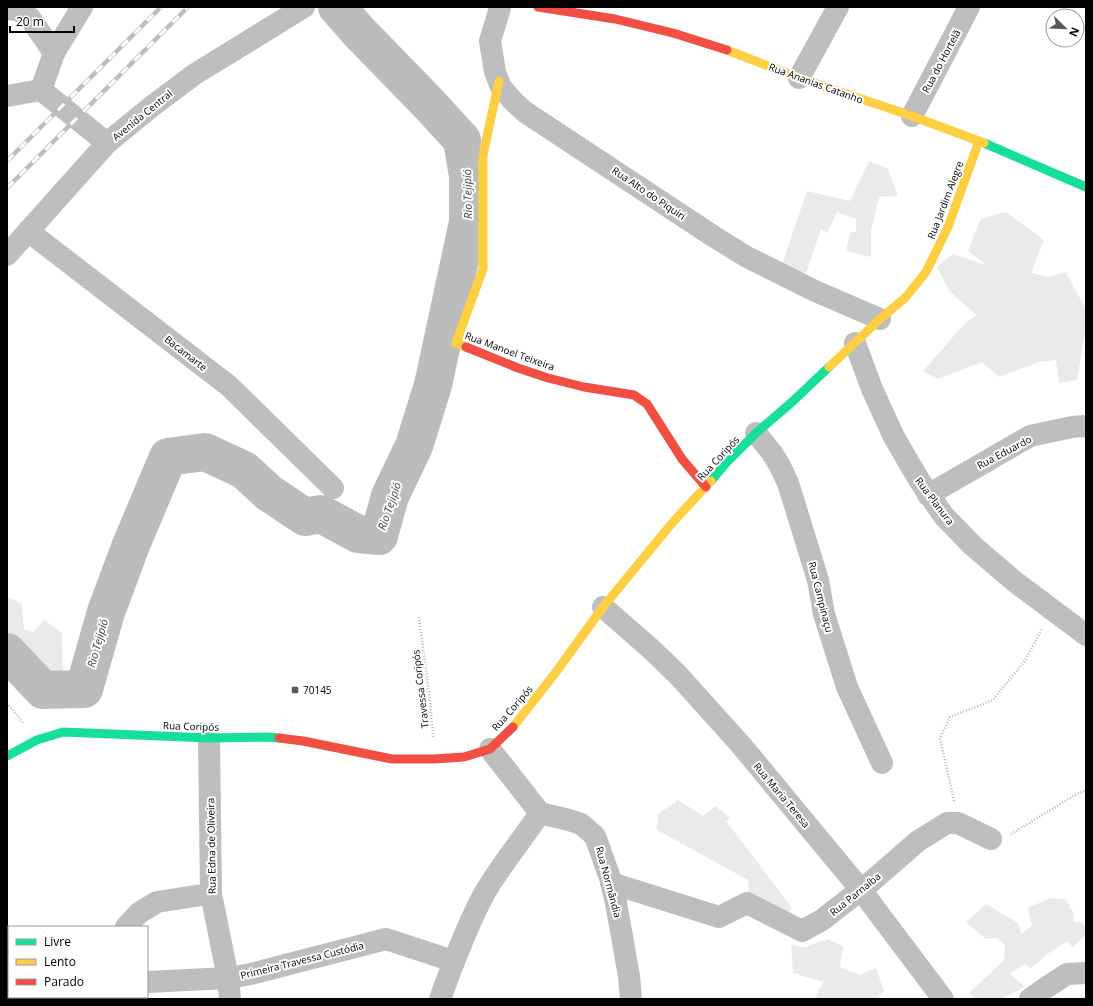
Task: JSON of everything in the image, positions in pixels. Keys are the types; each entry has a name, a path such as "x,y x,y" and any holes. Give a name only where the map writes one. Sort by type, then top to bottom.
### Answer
{"street":[{"path":"41,90 54,53 82,7"},
{"name":"Avenida Central","path":"7,255 107,143 195,74 304,7"},
{"name":"Rua Alto do Piquiri","path":"505,7 490,41 495,72 501,87 525,112 747,257 815,291 880,319"},
{"name":"Rua Ananias Catanho","path":"538,7 615,19 673,33 739,54 799,78 912,116 979,141 1086,187"},
{"path":"799,78 838,7"},
{"name":"Rua do Hortelã","path":"912,116 969,7"},
{"path":"7,9 18,10 30,18 54,53"},
{"name":"Rua Manoel Teixeira","path":"499,81 483,155 483,269 456,343 518,368 548,378 584,388 634,395 647,404 682,459 706,487"},
{"path":"7,96 41,90 107,143"},
{"name":"Rua Jardim Alegre","path":"880,319 905,298 926,272 948,227 979,141"},
{"name":"Bacamarte","path":"28,231 228,386 333,488"},
{"name":"Rua Coripós","path":"7,756 36,740 63,732 209,738 267,737 303,741 392,759 464,757 490,749 511,729 603,607 673,522 726,463 756,433 797,397 880,319"},
{"name":"Rua Planura","path":"855,343 872,389 894,437 919,480 944,516 973,546 1014,581 1086,636"},
{"name":"Rua Eduardo","path":"928,494 1030,436 1072,427 1086,426"},
{"name":"Rua Campinaçu","path":"756,433 772,452 788,483 818,580 824,614 847,687 882,763"},
{"name":"Rua Maria Teresa","path":"603,607 678,675 741,745 861,890 943,999"},
{"name":"Rua Edna de Oliveira","path":"209,738 211,894 229,989"},
{"path":"440,999 453,961 468,926 485,893 540,813 490,749"},
{"name":"Rua Normândia","path":"540,813 581,824 596,836 611,883 622,935 629,976 631,999"},
{"name":"Rua Parnaíba","path":"611,883 719,917 747,903 802,931 822,920 861,890 918,841 947,823 958,823"},
{"path":"958,823 991,839"},
{"path":"127,926 139,913 157,902 211,894"},
{"name":"Primeira Travessa Custódia","path":"148,982 229,989 251,974 386,939 453,961"},
{"path":"1030,999 1067,974 1086,973"}],"path":[{"path":"958,823 940,738 950,717 993,700 1024,662 1052,610"},
{"name":"Travessa Coripós","path":"419,617 430,700 434,759"},
{"path":"991,839 1005,838 1075,795 1086,790"}],"shaded area":[{"path":"869,161 887,168 898,196 879,197 871,230 871,257 846,251 850,232 856,232 856,219 837,212 827,233 821,229 806,273 781,267 807,191 850,201"},
{"path":"1006,212 1044,240 1031,273 1049,277 1066,272 1086,310 1086,326 1077,380 1059,383 1056,360 1039,362 999,377 982,362 938,379 923,371 966,322 977,315 950,292 937,267 953,254 986,265 968,251 981,219"},
{"path":"7,597 22,604 24,629 33,632 44,620 62,633 63,675 14,684 7,677"},
{"path":"7,640 36,677 31,689 7,665"},
{"path":"678,800 703,816 715,806 730,818 726,821 792,908 785,916 749,897 748,880 657,830 658,814"},
{"path":"1050,898 1065,899 1074,913 1073,922 1081,922 1086,927 1086,935 1073,947 1067,941 1049,953 1031,968 1024,964 1010,974 1025,987 1001,999 974,999 969,993 1004,960 1005,945 997,938 986,939 966,922 986,904 1018,923 1021,934 1032,926 1028,908"},
{"path":"828,939 843,946 840,967 860,975 876,968 884,991 877,999 814,999 823,982 793,973 791,945 804,947"}],"waterway":[{"name":"Rio Tejipió","path":"7,652 43,690 84,689 106,612 131,545 168,457 205,452 244,470 269,493 305,517 321,514 358,534 379,536 390,496 414,446 433,385 468,222 468,176 462,140 337,7"}],"railway":[{"path":"7,161 161,7"},
{"path":"7,188 188,7"}],"traffic: fast":[{"path":"984,143 1086,187"},
{"path":"711,481 726,463 756,433 829,367"},
{"path":"7,756 37,740 63,732 209,738 279,738"}],"traffic: slow":[{"path":"727,50 799,78 912,116 984,143"},
{"path":"466,347 456,343 483,269 483,155 499,81"},
{"path":"829,367 880,319 905,298 926,272 948,227 979,141"},
{"path":"513,727 556,672 603,607 673,522 711,481"}],"traffic: jam":[{"path":"538,7 615,19 673,33 727,50"},
{"path":"466,347 518,368 548,378 584,387 634,395 647,404 682,459 706,487"},
{"path":"279,738 303,741 392,759 434,759 464,757 490,749 513,727"}],"place":[{"name":"70145","path":"295,690"}]}
